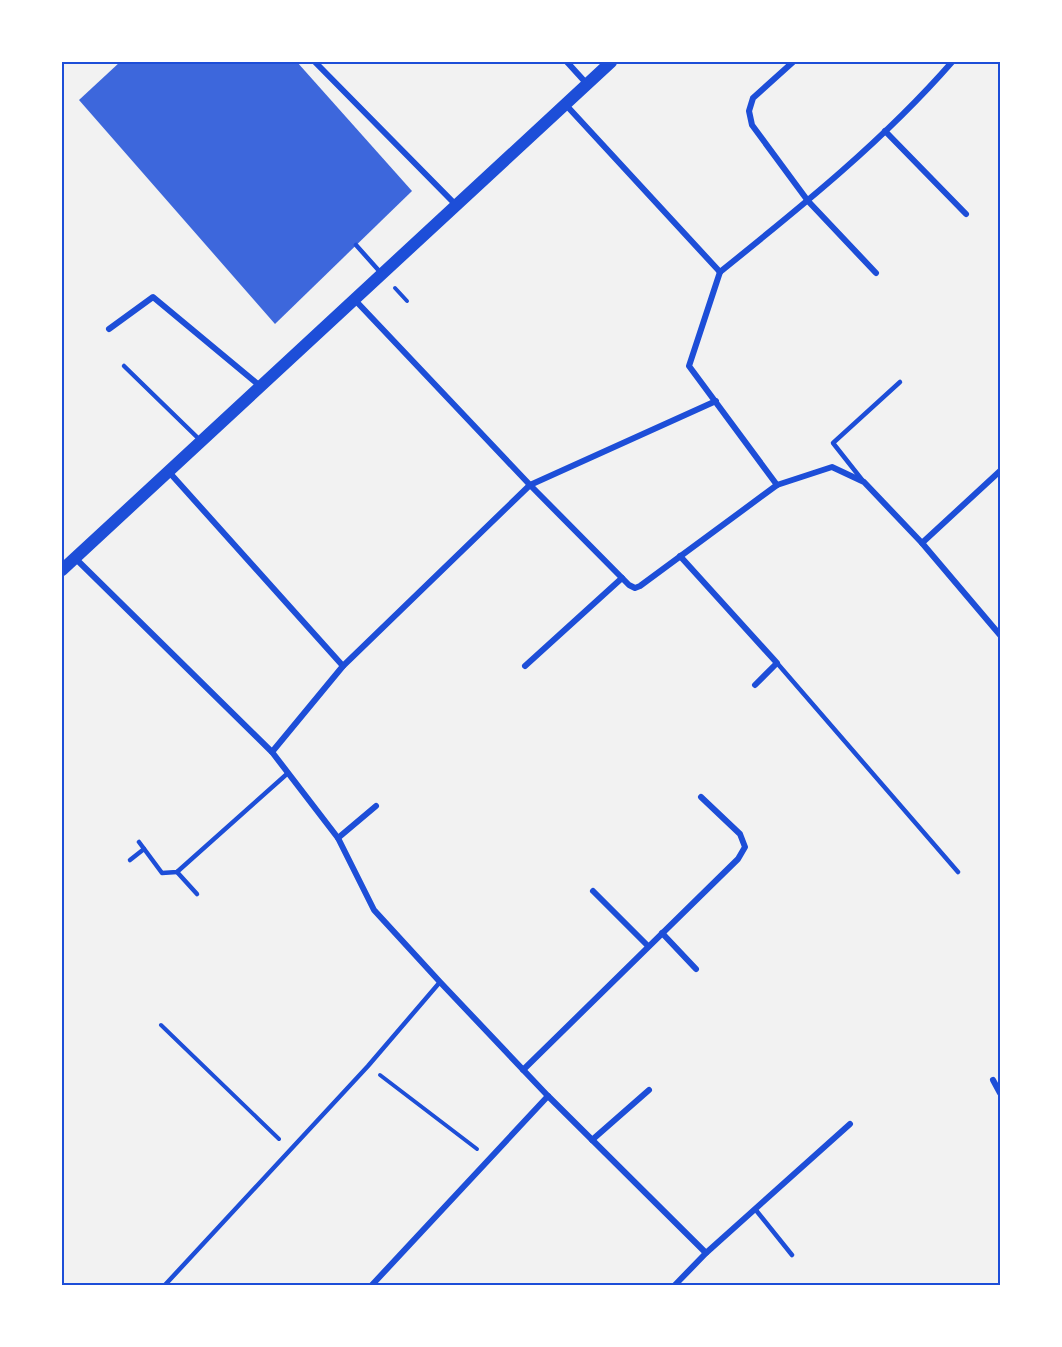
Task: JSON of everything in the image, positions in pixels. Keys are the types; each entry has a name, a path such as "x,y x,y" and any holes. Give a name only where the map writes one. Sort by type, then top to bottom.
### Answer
{"main road":[{"path":"62,570 611,62"}],"street":[{"path":"315,62 456,205"},
{"path":"567,62 587,84"},
{"path":"793,62 753,98 749,111 752,125 808,201 876,273"},
{"path":"777,485 689,366 720,272 808,201 885,132 952,62"},
{"path":"565,104 720,272"},
{"path":"885,132 966,214"},
{"path":"109,329 153,297 260,386"},
{"path":"354,299 530,485 622,578 635,588 777,485 832,467 864,482 922,543 1000,635"},
{"path":"272,752 343,666 530,485 716,401"},
{"path":"168,471 343,666"},
{"path":"922,543 1000,471"},
{"path":"680,556 777,663 755,685"},
{"path":"75,557 272,752 338,838 375,909 440,982 548,1096 706,1253"},
{"path":"525,666 622,578"},
{"path":"523,1070 738,859 745,847 740,834 701,797"},
{"path":"338,838 376,806"},
{"path":"593,891 648,946"},
{"path":"662,933 696,969"},
{"path":"993,1080 1000,1093"},
{"path":"592,1140 649,1090"},
{"path":"371,1286 548,1096"},
{"path":"674,1286 706,1253 850,1124"}],"lane":[{"path":"356,245 381,273"},
{"path":"124,366 201,441"},
{"path":"864,482 833,443 900,382"},
{"path":"777,663 958,872"},
{"path":"139,842 162,873 177,872 288,773"},
{"path":"130,860 144,849"},
{"path":"177,872 197,894"},
{"path":"164,1286 368,1066 440,982"},
{"path":"755,1209 792,1255"}],"path":[{"path":"161,1024 290,1150"},
{"path":"368,1066 489,1158"}],"building":[{"path":"120,62 297,62 412,191 275,324 79,100"}]}
